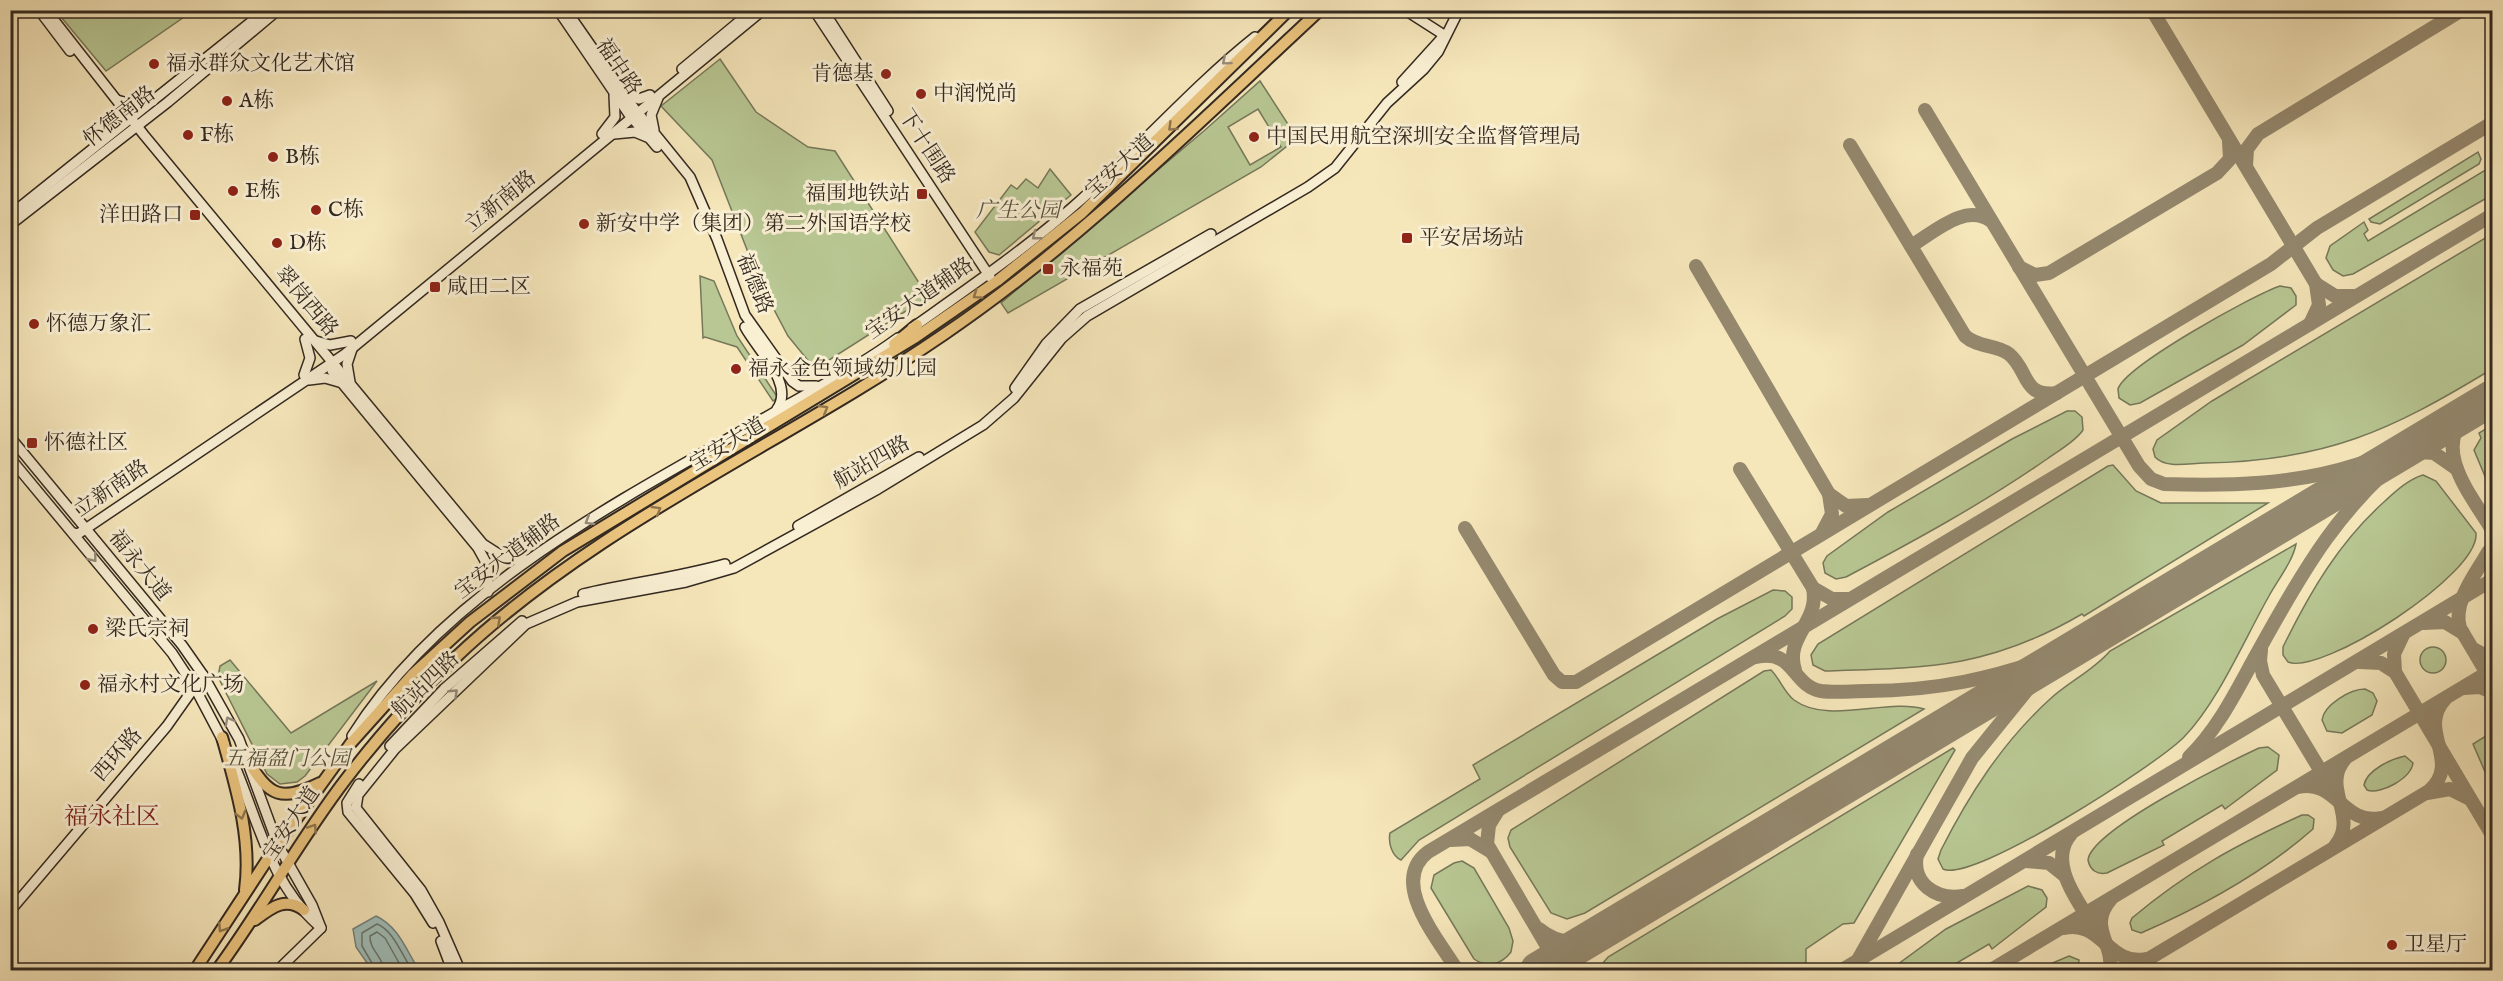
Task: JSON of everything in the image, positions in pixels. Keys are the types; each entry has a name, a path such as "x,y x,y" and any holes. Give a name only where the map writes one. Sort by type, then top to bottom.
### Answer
{"main road":[{"name":"翠岗西路","path":"39,10 310,339 478,548 488,566 488,592"},
{"name":"翠岗西路","path":"46,10 116,100 132,125"},
{"name":"怀德南路","path":"10,215 132,125 160,97 266,10"},
{"name":"怀德南路","path":"10,225 278,10"},
{"name":"福中路","path":"558,10 609,85 633,113"},
{"name":"福中路","path":"566,10 622,92 633,113"},
{"name":"立新南路","path":"633,113 650,95 753,10"},
{"name":"立新南路","path":"73,533 78,534 84,526 353,344 603,137 662,93 763,10"},
{"name":"下十围路","path":"814,10 1003,293"},
{"name":"下十围路","path":"823,10 992,278"},
{"name":"宝安大道","path":"217,970 344,782 391,723 454,658 520,601 576,560 892,369 1003,293 1104,209 1320,10"},
{"path":"1405,10 1444,35"},
{"name":"航站四路","path":"397,867 348,812 347,803 352,792 393,743 444,689 524,619 571,597 628,584 681,576 733,562 877,482 981,420 1012,391 1046,344 1080,309 1305,183 1331,164 1372,111 1415,69 1444,35 1460,10"},
{"name":"宝安大道","path":"195,970 269,857 366,724 412,675 470,622 533,572 630,509 872,364 1082,213 1289,11"},
{"path":"603,137 615,117 616,106 609,85"},
{"path":"622,92 639,99 650,95"},
{"path":"603,137 624,131 655,139 651,115 662,93"},
{"path":"116,100 134,105 160,97"},
{"name":"福德路","path":"633,113 683,168 695,186 745,315 779,372 784,393 774,413"},
{"name":"宝安大道辅路","path":"334,765 385,689 417,655 488,592 532,558 624,499 886,347 916,325 992,278"},
{"path":"872,364 916,325"},
{"path":"310,339 330,345 353,344 347,364 347,385 325,378 304,378 310,358 310,339"},
{"name":"福德路","path":"779,372 799,386 824,384"},
{"name":"翠岗西路","path":"347,385 490,551 508,560 532,558"},
{"name":"福永大道","path":"10,437 182,645 203,675 229,720 248,761 278,845 312,905 321,928"},
{"name":"福永大道","path":"10,458 172,654 195,688 222,737 269,857 280,877 304,910 321,928"},
{"name":"西环路","path":"10,911 167,726 203,675"},
{"path":"222,737 247,843 244,895"},
{"path":"248,761 260,780 276,793 293,794 322,782"},
{"path":"397,867 426,911 452,970"},
{"path":"397,867 431,907 460,970"},
{"path":"248,925 280,904 289,903 304,910"},
{"path":"278,970 321,928"}],"green space":[{"path":"56,11 189,11 187,15 106,71"},
{"path":"720,59 756,112 808,147 835,151 928,297 815,369 788,336 760,283 712,160 661,106"},
{"path":"1260,81 1297,138 1261,167 1008,313 1001,303","holes":["1258,109 1281,147 1250,165 1228,127"]},
{"path":"2478,152 2481,159 2479,164 2380,224 2371,222 2369,219"},
{"path":"2492,166 2492,195 2353,274 2343,276 2333,270 2326,258 2330,246 2364,222 2368,230 2364,234 2368,241"},
{"name":"广生公园","path":"1050,169 1071,195 999,255 989,252 975,232 1011,185 1017,189 1026,179 1038,188"},
{"path":"2492,234 2492,369 2421,410 2356,438 2322,449 2247,461 2185,464 2165,463 2155,457 2153,449 2157,440 2212,401"},
{"path":"700,276 714,281 737,336 778,398 773,401 737,347 703,338"},
{"path":"2280,286 2291,288 2296,296 2296,305 2243,345 2140,403 2130,405 2119,398 2118,389 2126,378 2142,364 2219,316"},
{"path":"2067,411 2075,411 2082,417 2083,430 2071,442 2023,475 1948,521 1846,577 1836,579 1825,573 1823,563 1827,556 1888,512 2012,439"},
{"path":"2492,425 2492,493 2474,450 2481,438 2479,433"},
{"path":"2113,465 2136,491 2161,503 2268,503 2084,616 2082,614 2049,632 2018,645 1958,662 1927,666 1825,671 1813,665 1811,655 1818,644"},
{"path":"2423,475 2436,481 2476,533 2470,551 2453,573 2427,596 2396,618 2331,654 2305,662 2288,662 2283,655 2283,647 2327,569 2353,533 2385,501 2408,482"},
{"path":"2296,544 2288,564 2219,689 2184,737 2104,795 2025,841 1961,869 1943,869 1938,859 1941,850 1963,809 1988,770 2016,734 2049,700 2096,665 2110,651"},
{"path":"1773,590 1785,591 1792,597 1792,609 1785,616 1419,840 1401,860 1395,856 1390,845 1390,833 1480,779 1473,765 1717,619"},
{"path":"2433,647 2443,650 2446,660 2443,670 2433,673 2423,670 2420,660 2423,650"},
{"name":"五福盈门公园","path":"230,660 291,733 377,681 305,776 297,782 280,784 267,774 218,677 220,666"},
{"path":"1771,670 1794,700 1808,707 1840,711 1893,706 1924,709 1585,913 1567,919 1551,913 1510,847 1508,838 1511,830 1764,671"},
{"path":"2365,689 2373,693 2377,701 2372,715 2342,733 2327,731 2322,720 2327,709 2345,695"},
{"path":"2489,734 2492,739 2492,788 2473,744"},
{"path":"2268,747 2279,755 2277,770 2225,809 2222,805 2162,841 2164,845 2107,873 2094,871 2090,867 2088,860 2095,847 2136,815 2220,767 2259,748"},
{"path":"1953,748 1955,750 1854,923 1843,924 1806,949 1806,962 1799,970 1597,970 1608,957"},
{"path":"2405,756 2413,763 2407,774 2387,788 2367,790 2364,785 2366,780 2375,770"},
{"path":"2302,815 2308,815 2314,819 2313,829 2253,875 2164,923 2141,933 2132,930 2130,923 2132,918 2173,886 2234,848"},
{"path":"1462,861 1474,868 1509,928 1513,941 1511,952 1503,960 1494,964 1484,964 1474,959 1431,888 1434,875"},
{"path":"2028,886 2042,890 2047,898 2046,907 1992,949 1989,944 1945,970 1890,970 1946,929"},
{"path":"2069,956 2079,960 2078,970 2036,970"}],"water":[{"path":"376,916 391,926 419,970 372,970 356,947 353,929"}],"taxiway":[{"path":"2152,10 2316,284 2319,305 2310,324"},
{"path":"2246,166 2247,149 2258,134 2462,10"},
{"path":"1925,110 2139,466 2151,479 2164,484 2212,485 2261,483 2333,472 2413,442 2468,412"},
{"path":"1465,528 1554,675 1562,682 1576,682 2271,264 2317,228 2492,123"},
{"path":"2019,267 2035,275 2049,273 2217,173 2230,159 2229,141"},
{"path":"1850,145 1965,336 1970,340 2009,354 2027,381 2038,391 2057,393"},
{"path":"1457,970 1429,927 1415,895 1413,879 1417,864 1428,852 2492,215"},
{"path":"1911,246 1939,227 1961,217 1981,216 1991,221"},
{"path":"1696,266 1829,494 1846,506 1868,505"},
{"path":"2316,284 2335,296 2356,296"},
{"path":"2465,416 2456,430 2453,444 2454,459 2466,489 2492,530"},
{"path":"2189,757 2219,720 2292,592 2326,539 2366,490 2416,446"},
{"path":"2407,451 2434,453 2457,469"},
{"path":"1740,469 1813,588 1832,599 1849,599"},
{"path":"1822,533 1832,514 1829,494"},
{"path":"2488,552 2466,588 2458,618 2460,628 2492,682"},
{"path":"1842,970 2492,580"},
{"path":"1795,670 1794,648 1812,611 1813,588"},
{"path":"2424,623 2445,622 2463,633"},
{"path":"2395,672 2394,654 2403,635"},
{"path":"2473,649 2492,659"},
{"path":"2261,650 2260,661 2263,675 2340,803"},
{"path":"1858,960 1972,758 2027,690 2071,651"},
{"path":"1756,657 1778,658 1786,662 1811,688 1838,692 1942,686 2013,670 2060,654"},
{"path":"2359,662 2381,663 2395,672 2492,835"},
{"path":"1991,970 2492,670"},
{"path":"2464,688 2480,687 2492,692"},
{"path":"2130,970 2429,791 2438,780 2442,768 2435,723 2437,711 2445,699"},
{"path":"2335,846 2342,835 2344,824 2336,781 2338,770 2345,759"},
{"path":"2298,787 2311,786 2322,789 2357,815 2368,819 2381,818"},
{"path":"2427,793 2450,789 2470,799"},
{"path":"1497,812 1489,825 1487,844 1561,970"},
{"path":"2071,834 2064,846 2062,860 2065,875 2079,904 2105,943"},
{"path":"1451,840 1470,839 1490,851"},
{"path":"1917,854 1918,874 1928,888 1944,895 1963,896"},
{"path":"2026,861 2049,863 2064,875"},
{"path":"2110,970 2101,918 2111,899"},
{"path":"2064,928 2077,927 2087,930 2123,956 2133,960 2146,959"},
{"path":"1539,929 1545,934 1566,942 1580,941 1595,936"},
{"path":"1573,970 1579,952 1590,940"}],"runway":[{"path":"1538,970 2492,398"}],"place":[{"name":"福永群众文化艺术馆","path":"154,64"},
{"name":"肯德基","path":"886,74"},
{"name":"中润悦尚","path":"921,94"},
{"name":"A栋","path":"227,101"},
{"name":"F栋","path":"188,135"},
{"name":"中国民用航空深圳安全监督管理局","path":"1254,137"},
{"name":"B栋","path":"273,157"},
{"name":"E栋","path":"233,191"},
{"name":"福围地铁站","path":"922,194"},
{"name":"C栋","path":"316,210"},
{"name":"洋田路口","path":"195,215"},
{"name":"新安中学（集团）第二外国语学校","path":"584,224"},
{"name":"平安居场站","path":"1407,238"},
{"name":"D栋","path":"277,243"},
{"name":"永福苑","path":"1048,269"},
{"name":"咸田二区","path":"435,287"},
{"name":"怀德万象汇","path":"34,324"},
{"name":"福永金色领域幼儿园","path":"736,369"},
{"name":"怀德社区","path":"32,443"},
{"name":"梁氏宗祠","path":"93,629"},
{"name":"福永村文化广场","path":"85,685"},
{"name":"卫星厅","path":"2392,945"}],"district":[{"name":"福永社区","path":"112,817"}]}
